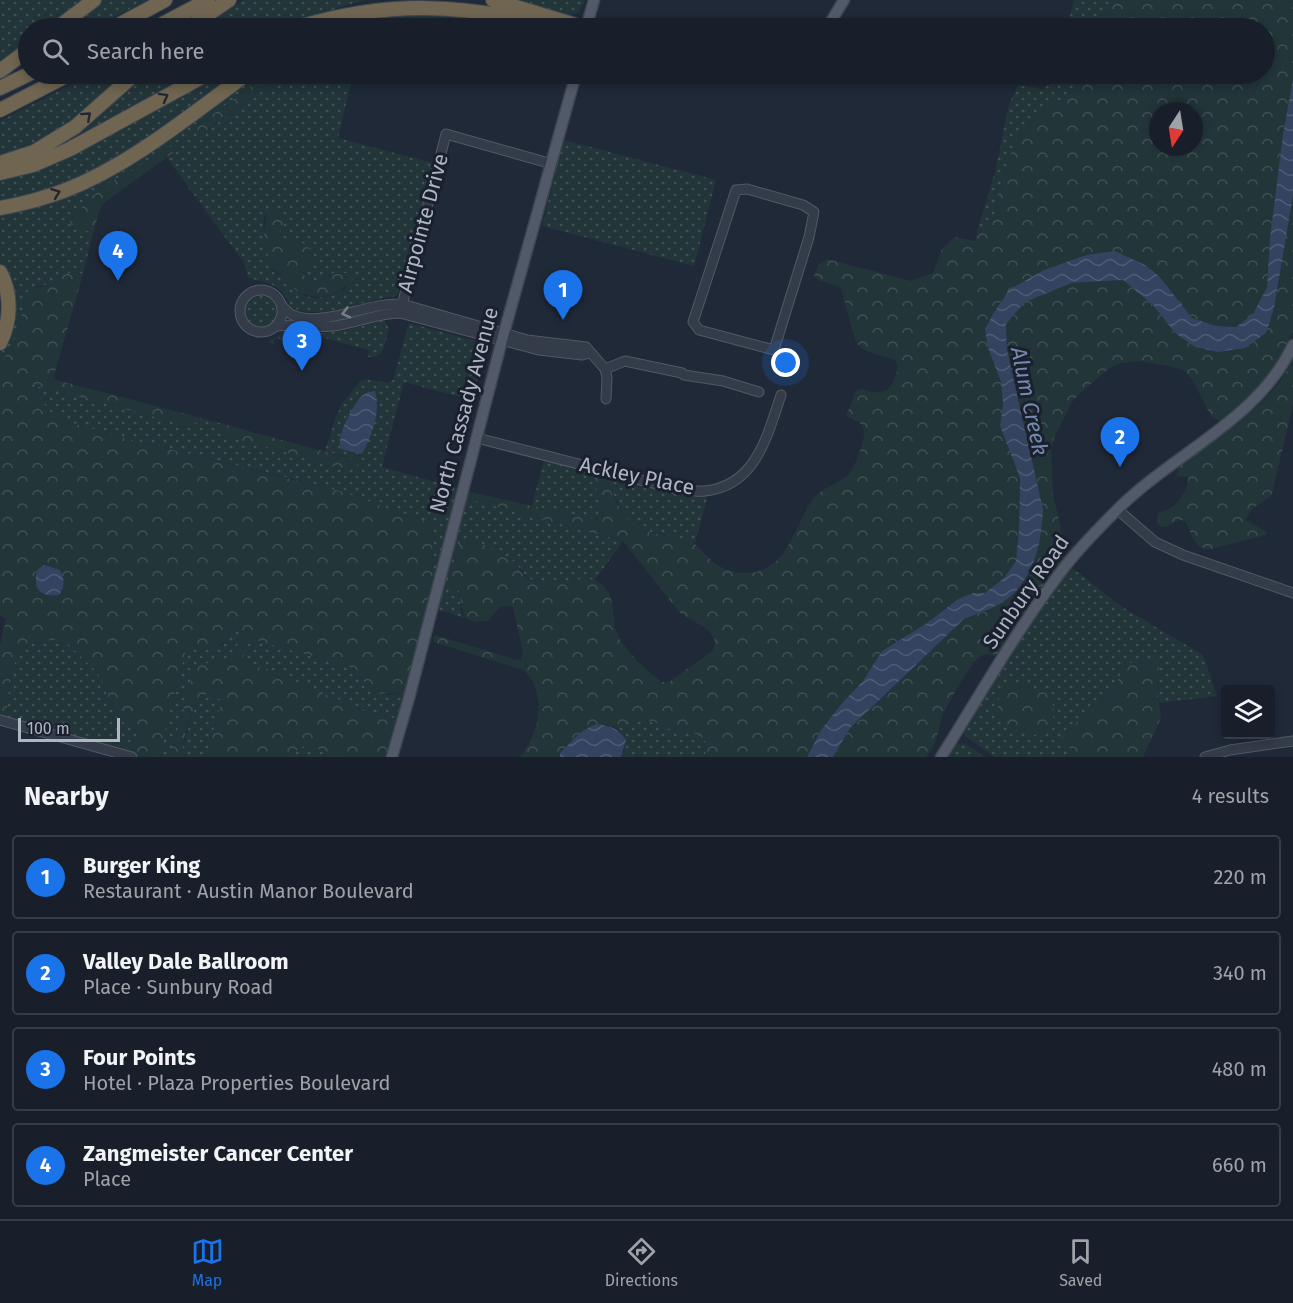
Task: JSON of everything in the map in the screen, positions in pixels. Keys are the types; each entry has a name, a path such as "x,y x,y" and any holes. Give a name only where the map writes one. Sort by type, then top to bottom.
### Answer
{"highway":[{"path":"70,18 94,0"},
{"path":"132,18 165,0"},
{"path":"174,18 208,0"},
{"path":"203,18 229,0"},
{"path":"493,0 552,18"},
{"path":"321,18 361,6 396,2 444,3 494,11 520,18"},
{"path":"342,18 362,10 396,2"},
{"path":"0,71 18,58"},
{"path":"0,88 18,79"},
{"path":"0,110 51,84"},
{"path":"0,163 34,152 75,127 124,84"},
{"path":"0,173 33,165 70,149 189,84"},
{"path":"0,208 45,197 89,179 156,139 233,84"},
{"path":"0,272 7,289 9,309 6,330 0,343"}],"main road":[{"path":"589,18 594,0"},
{"path":"833,18 844,0"},
{"name":"North Cassady Avenue","path":"392,757 503,336 573,84"},
{"name":"Sunbury Road","path":"941,757 1060,572 1117,509 1163,471 1232,420 1264,391 1293,345"}],"street":[{"name":"Airpointe Drive","path":"401,309 446,134 552,164"},
{"path":"747,189 803,206 814,212 774,350 733,340 699,330 693,322 736,190 747,189"},
{"path":"401,309 338,326 289,324 277,326 265,332 251,330 242,320 241,306 248,295 261,290 274,294 291,315 319,318 388,303 401,309 503,336 586,347 605,369 606,399"},
{"path":"277,326 281,320 282,306"},
{"path":"605,369 621,362 640,363 684,375 723,381 759,393"},
{"name":"Ackley Place","path":"477,438 669,487 703,491 721,488 742,477 758,457 781,395"},
{"path":"1117,509 1155,542 1183,555 1293,593"},
{"path":"0,720 132,757"},
{"path":"1205,757 1230,750 1293,741"}],"green space":[{"path":"0,0 85,0 61,18 18,18 18,50 0,64"},
{"path":"99,0 147,0 113,18 75,18"},
{"path":"243,0 366,0 312,18 213,18"},
{"path":"516,0 585,0 579,12 571,15"},
{"path":"1074,0 1110,0 1104,18 1070,18"},
{"path":"1110,0 1293,0 1293,78 1283,134 1270,238 1267,287 1254,314 1236,327 1216,326 1192,318 1159,276 1086,255 1044,270 1010,289 988,348 1001,382 1003,404 1000,426 1020,478 1016,561 1004,578 985,593 973,593 958,599 927,623 882,651 863,681 821,730 807,757 705,757 707,743 699,735 674,731 655,722 637,718 613,726 597,724 560,753 560,757 521,757 537,725 539,708 536,690 529,675 523,670 434,642 435,635 517,660 522,659 523,653 513,607 501,607 488,621 473,621 465,616 459,591 448,581 461,539 480,543 502,553 512,560 527,578 539,583 580,579 598,581 605,587 610,597 619,638 636,659 662,682 669,682 712,651 715,644 714,638 705,628 680,613 623,541 469,499 470,492 597,520 602,518 603,514 594,478 598,473 603,474 620,509 632,523 640,528 692,542 720,567 732,571 756,572 767,568 776,562 790,543 815,497 848,475 854,465 864,429 862,425 846,415 857,390 878,392 887,389 893,382 898,367 895,360 866,351 856,343 841,289 814,276 818,265 827,259 911,281 933,273 942,249 955,237 975,241 978,228 987,230 992,226 1010,155 1022,130 1029,120 1067,96 1080,84 1275,84 1275,18 1104,18"},
{"path":"380,11 491,18 352,18"},
{"path":"72,84 117,84 62,132 0,161 0,121"},
{"path":"132,84 182,84 45,157 43,154 82,128"},
{"path":"200,84 227,84 121,158 66,185 0,205 0,179 137,118"},
{"path":"242,84 254,84 198,125 205,132 273,84 351,84 338,138 433,163 397,296 315,312 291,307 279,289 269,283 248,278 244,263 167,158 181,147 179,142 105,186 91,197 70,221 72,225 93,233 83,274 73,272 53,284 28,290 15,339 0,365 0,351 6,341 0,267 0,214 34,206","holes":["270,208 280,237 289,242 308,280 314,283 334,273 347,273 346,288 335,294 308,297 297,291 282,275 271,271 268,265 264,223 264,217"]},
{"path":"254,84 273,84 204,132 200,133 197,129 198,125"},
{"path":"1080,84 1074,91 1030,120 1016,142 1011,155 992,226 987,230 978,228 995,172 1009,104 1018,85 1042,89 1049,85"},
{"path":"564,140 716,180 694,266 542,226"},
{"path":"179,142 182,143 181,147 104,203 93,233 71,225 70,221 91,197 105,186"},
{"path":"1293,196 1293,331 1279,360 1262,386 1247,402 1223,420 1217,420 1211,416 1192,379 1183,370 1169,366 1139,361 1122,363 1111,367 1080,393 1072,402 1054,438 1051,450 1053,494 1064,542 1063,561 1041,588 1000,656 983,655 970,668 943,714 935,742 926,757 833,757 850,728 964,619 988,610 1011,596 1043,509 1007,350 1006,324 1025,302 1072,283 1123,280 1153,305 1175,333 1218,352 1274,308"},
{"path":"270,208 278,208 284,216 280,231 281,237 289,242 298,239 311,250 311,264 303,273 308,280 314,283 334,274 347,273 353,278 339,291 329,296 317,297 298,292 285,277 269,268 268,249 263,241 267,211"},
{"path":"68,273 83,274 54,376 56,380 194,416 197,420 192,427 39,386 35,388 36,394 52,414 69,422 116,436 343,492 428,522 432,526 433,583 406,690 400,693 373,694 365,687 362,674 356,669 252,639 243,654 243,660 248,665 265,668 353,705 361,711 394,718 397,723 388,757 343,757 311,747 300,747 290,757 206,757 221,703 220,699 206,694 192,713 180,757 170,757 195,668 198,664 223,661 233,654 242,630 237,624 221,645 208,648 193,644 186,650 158,757 141,757 98,745 94,741 128,744 137,737 133,728 118,720 98,673 64,640 24,644 20,647 9,680 7,717 0,717 0,645 6,619 0,616 0,365 15,339 28,290 52,284","holes":["37,570 64,577 62,592 34,583"]},
{"path":"261,296 272,301 277,312 272,323 261,328 250,323 245,312 250,301"},
{"path":"384,320 389,329 385,344 381,352 374,357 368,357 369,350 310,334 343,331"},
{"path":"409,323 475,341 481,344 484,350 472,400 404,382 382,467 457,488 433,583 432,526 305,482 116,436 69,422 52,414 36,394 35,388 43,386 196,423 194,416 223,424 219,432 356,460 325,451 336,417 342,404 360,381 366,379 388,383 393,380"},
{"path":"287,330 309,333 305,346 279,338 274,340 273,344 268,342"},
{"path":"1293,360 1293,404 1272,494 1250,511 1246,520 1267,532 1266,535 1209,549 1197,544 1184,521 1161,527 1157,523 1158,513 1175,505 1187,485 1188,477 1176,476 1179,467 1227,432 1257,406 1283,377"},
{"path":"223,424 356,460 358,464 356,469 351,470 222,435 219,432"},
{"path":"544,459 598,473 594,478 603,514 602,519 597,520 532,506"},
{"path":"603,474 682,494 708,495 695,543 635,528 627,520"},
{"path":"468,495 469,499 623,541 595,580 549,585 530,579 510,559 466,539 451,586 459,591 461,613 465,618 436,609"},
{"path":"1070,566 1122,607 1203,655 1217,696 1159,703 1157,686 1159,668 1150,660 1130,663 1123,668 1114,691 1097,707 1073,751 1066,757 995,757 965,736 965,729 1043,604"},
{"path":"237,624 242,630 233,655 224,661 198,664 195,668 170,757 158,757 186,650 193,644 210,648 223,645"},
{"path":"252,639 356,669 362,674 365,687 375,692 390,695 406,690 397,723 392,719 364,711 248,665 243,660 243,654"},
{"path":"64,640 98,673 118,720 130,726 136,733 137,737 128,744 98,740 98,745 7,717 9,680 20,647 24,644"},
{"path":"1150,660 1157,663 1159,668 1157,686 1161,718 1143,757 1066,757 1073,751 1073,748 1064,744 1063,732 1097,707 1114,691 1123,667 1130,663"},
{"path":"1012,682 1051,694 1053,701 1052,730 1039,736 1014,729 1003,723 998,713 998,700 1003,689"},
{"path":"206,694 220,699 221,703 206,757 180,757 192,714 201,696"},
{"path":"637,718 655,722 674,731 699,735 707,743 705,757 621,757 624,750 620,731 613,726"},
{"path":"955,743 966,744 985,757 946,757"},
{"path":"300,747 311,747 343,757 290,757"}],"water":[{"path":"1293,78 1293,196 1274,308 1266,333 1245,348 1218,352 1195,347 1175,333 1153,305 1123,280 1072,283 1025,302 1006,324 1007,350 1043,509 1039,544 1031,567 1011,596 995,607 964,619 850,728 833,757 807,757 821,730 863,681 882,651 927,623 958,599 973,593 985,593 1004,578 1016,561 1020,478 1000,426 1003,404 1001,382 988,348 985,329 1010,289 1044,270 1086,255 1115,251 1145,265 1159,276 1192,318 1216,326 1236,327 1253,314 1267,287 1270,238 1283,134"},
{"path":"375,391 376,415 363,453 341,449 340,437 354,406 368,392"},
{"path":"44,565 60,570 62,573 63,586 59,595 47,595 37,587 37,570"},
{"path":"597,724 614,728 626,740 621,757 560,757 560,753 577,736"}],"place":[{"name":"Zangmeister Cancer Center","path":"118,281"},
{"name":"Burger King","path":"563,320"},
{"name":"Four Points","path":"302,371"},
{"name":"Valley Dale Ballroom","path":"1120,467"}],"water label":[{"name":"Alum Creek","path":"1030,401"}]}
